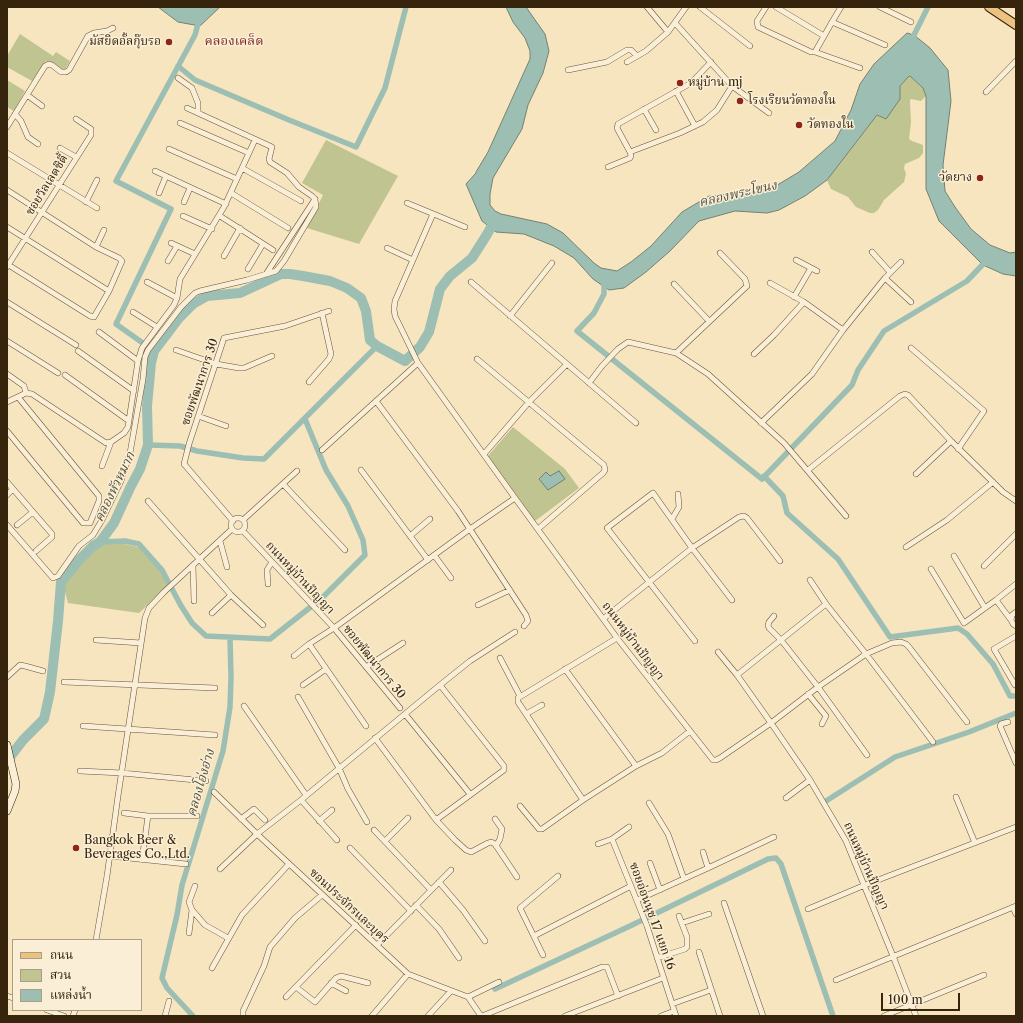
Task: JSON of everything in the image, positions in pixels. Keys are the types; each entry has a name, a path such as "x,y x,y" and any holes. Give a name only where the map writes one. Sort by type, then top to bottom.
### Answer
{"main road":[{"path":"989,7 1016,25"},
{"path":"997,7 1016,20"}],"street":[{"path":"647,7 668,32"},
{"path":"627,62 646,51 668,32 686,7"},
{"path":"700,7 750,46"},
{"path":"766,7 757,21 758,27 811,52"},
{"path":"776,7 824,36"},
{"path":"842,7 815,52 860,68"},
{"path":"880,7 911,22"},
{"path":"832,22 885,46"},
{"path":"675,23 732,86 769,113"},
{"path":"7,127 45,66 49,64 52,65 61,72 70,70 88,36 113,28"},
{"path":"568,70 607,62 627,50 631,50 637,56"},
{"path":"986,92 1016,61"},
{"path":"608,167 630,158 630,152 617,126 695,80 711,62"},
{"path":"178,78 192,88 198,104 198,113"},
{"path":"630,152 680,133 712,116 732,86"},
{"path":"676,91 695,126"},
{"path":"27,95 42,106"},
{"path":"7,525 53,578 58,576 79,546 93,535 121,481 130,453 145,358 148,350 177,312 195,293 276,271 284,261 316,207 315,199 312,196 299,187 287,173 270,162 269,159 272,147 187,108"},
{"path":"644,109 656,130"},
{"path":"15,114 21,121 28,137 38,144"},
{"name":"ซอยวิลเลตซิตี้","path":"8,265 90,135 91,129 76,119"},
{"path":"180,123 249,153"},
{"path":"7,402 26,393 32,394 106,443 124,433 128,427 138,361 142,348 174,305 177,298 180,279 220,216 254,142"},
{"path":"60,148 76,157"},
{"path":"169,149 237,179"},
{"path":"7,153 96,208"},
{"path":"242,168 301,201"},
{"path":"155,171 226,204"},
{"path":"159,193 166,176"},
{"path":"86,202 97,180"},
{"path":"184,202 190,188"},
{"path":"7,190 96,247 119,258 122,261 109,291 94,317 90,316 8,265"},
{"path":"231,193 288,228"},
{"path":"266,274 315,199"},
{"path":"407,203 465,228"},
{"path":"433,214 395,301 395,316 414,357 515,498"},
{"path":"183,216 212,229"},
{"path":"220,216 274,250"},
{"path":"7,227 109,291"},
{"path":"224,256 240,228"},
{"path":"96,247 104,230"},
{"path":"171,243 195,254"},
{"path":"248,269 263,244"},
{"path":"168,261 176,246"},
{"path":"388,248 413,260"},
{"path":"872,252 890,272"},
{"path":"676,353 748,285 745,279 720,253"},
{"path":"796,260 817,271"},
{"path":"762,423 812,374 885,278 901,262"},
{"path":"510,316 552,263"},
{"path":"794,297 812,268"},
{"path":"885,278 911,302"},
{"path":"147,282 177,298"},
{"path":"471,282 636,423"},
{"path":"770,283 804,302 844,330"},
{"path":"674,284 710,321"},
{"path":"7,302 76,345"},
{"path":"754,354 774,335 804,302"},
{"name":"ซอยพัฒนาการ 30","path":"232,520 186,467 184,460 224,338 285,326 329,311"},
{"path":"133,312 157,327"},
{"path":"309,382 329,359 330,354 322,313"},
{"path":"99,332 138,361"},
{"path":"7,341 58,373"},
{"path":"589,383 602,366 625,343 630,342 676,353 708,374 784,443 846,516"},
{"path":"911,348 984,411 958,448"},
{"path":"176,350 216,364 239,368 244,368 272,356"},
{"path":"78,351 134,391"},
{"path":"477,359 604,465 605,470 603,474 538,529"},
{"path":"322,450 418,363"},
{"path":"484,454 529,402 567,364"},
{"path":"7,374 24,386 26,393"},
{"path":"65,375 129,421"},
{"path":"808,470 904,394 908,395 1002,492 1016,501"},
{"path":"7,431 83,523 90,523 99,501 99,496 18,397"},
{"path":"376,401 470,529 526,615 528,621 524,626"},
{"path":"198,416 226,426"},
{"path":"916,474 951,441"},
{"path":"102,466 110,442"},
{"path":"361,470 428,560"},
{"path":"243,520 297,472"},
{"path":"7,482 52,534 52,537 36,551"},
{"path":"906,548 947,520 992,482"},
{"path":"283,484 345,550"},
{"path":"7,495 13,489"},
{"path":"695,641 607,528 653,493 692,548 732,600"},
{"path":"672,519 679,507 678,494"},
{"name":"ถนนหมู่บ้านปัญญา","path":"243,531 334,628 515,498 617,638 713,760 716,760 771,723 810,780 846,841 865,885 916,1016"},
{"path":"148,501 231,595 263,626"},
{"path":"17,525 33,512"},
{"path":"603,619 692,548 739,517 744,516 747,518 780,561"},
{"path":"232,530 232,520 239,518 243,520"},
{"path":"410,536 430,519"},
{"path":"232,530 238,533 243,531 245,525 243,520"},
{"path":"96,939 145,618 149,608 164,592 232,530"},
{"path":"984,566 1016,534"},
{"path":"220,542 228,567"},
{"path":"434,555 451,578"},
{"path":"954,556 985,608"},
{"path":"268,584 267,570 272,562"},
{"path":"193,566 194,600"},
{"path":"931,569 964,623 1016,584"},
{"path":"810,580 826,604 933,742"},
{"path":"478,604 510,590"},
{"path":"212,613 231,595"},
{"path":"996,600 1016,626"},
{"path":"737,675 826,604"},
{"path":"1011,620 1012,615 1016,612"},
{"path":"774,616 768,625 818,687 867,755"},
{"path":"294,656 309,644 334,628"},
{"name":"ซอยพัฒนาการ 30","path":"334,628 400,708"},
{"path":"220,869 256,834 301,800 440,685 470,661 515,632"},
{"path":"1015,685 994,649 1016,636"},
{"path":"583,800 518,702 518,698 617,638"},
{"path":"96,640 141,643"},
{"path":"718,652 737,675 771,723 808,694 866,654 892,643 901,642 909,647 967,722"},
{"path":"366,667 403,643"},
{"path":"309,644 366,726"},
{"path":"500,658 520,696"},
{"path":"7,677 20,665 43,671"},
{"path":"303,685 326,669"},
{"path":"565,669 636,766"},
{"path":"64,682 215,688"},
{"path":"436,820 504,770 504,766 440,685"},
{"path":"808,694 826,716 822,724"},
{"path":"298,697 339,768 348,789 367,822"},
{"path":"526,714 542,705"},
{"path":"244,706 306,795"},
{"name":"ซอยพัฒนาการ 30","path":"404,714 470,794"},
{"path":"1008,722 1002,723 1000,726 1016,763"},
{"path":"83,726 215,735"},
{"path":"520,806 540,830 636,766 662,753 690,731"},
{"path":"375,738 436,820 461,845 471,852 491,842 496,846 517,877"},
{"path":"7,744 16,776 15,791 7,811"},
{"path":"80,772 122,773 206,781"},
{"path":"786,798 810,780"},
{"name":"ซอนประจักรและบุตร","path":"214,792 256,834 408,974 468,997"},
{"path":"956,796 975,843"},
{"path":"301,800 336,840"},
{"path":"649,802 668,834 684,879"},
{"path":"241,819 254,809 265,820"},
{"path":"319,821 332,810"},
{"path":"124,814 148,816 197,816"},
{"path":"142,860 148,816"},
{"path":"385,841 408,818"},
{"path":"495,819 502,829 500,840 496,846"},
{"path":"598,844 612,839 629,827"},
{"path":"808,909 865,885 1016,827"},
{"path":"374,830 431,890"},
{"path":"637,900 774,837"},
{"name":"ซอยอ่อนนุช 17 แยก 16","path":"612,839 643,914 675,1014"},
{"path":"350,848 410,911"},
{"path":"703,852 708,868"},
{"path":"110,856 186,864"},
{"path":"650,863 660,890"},
{"path":"212,968 242,915 289,864"},
{"path":"377,945 451,870"},
{"path":"543,955 520,908 558,876"},
{"path":"439,882 463,910 485,941"},
{"path":"195,886 189,902 192,910 205,925 228,938"},
{"path":"534,936 631,886"},
{"path":"243,1016 243,1011 264,966 270,947 295,918 322,895"},
{"path":"724,903 763,1016"},
{"path":"416,905 439,929 459,958"},
{"path":"836,980 1015,907 1016,914"},
{"path":"189,932 192,910"},
{"path":"682,923 709,914"},
{"path":"657,958 687,948 687,937 679,916"},
{"path":"286,997 356,925"},
{"path":"699,952 720,1016"},
{"path":"499,982 468,997 482,1016 602,967 607,968 618,996"},
{"path":"372,1016 408,974"},
{"path":"884,1016 984,975"},
{"path":"296,987 315,1002 331,983 336,978 341,976 368,983"},
{"path":"566,1016 664,978"},
{"path":"331,983 346,991"},
{"path":"672,1004 711,990"},
{"path":"428,1016 451,991"},
{"path":"165,1016 169,1001"},
{"path":"50,1011 64,1016"},
{"path":"661,1016 675,1014"}],"green space":[{"path":"20,34 53,56 56,52 70,61 64,71 46,61 32,81 7,67 7,56"},
{"path":"910,76 923,88 926,96 921,101 911,99 910,101 911,122 909,139 923,145 923,153 919,158 905,164 904,168 906,174 904,182 884,200 878,210 874,213 870,213 856,207 848,197 831,189 827,180 877,115 885,119 899,99 900,86"},
{"path":"7,80 25,91 14,111 7,107"},
{"path":"326,140 398,176 359,244 307,228 323,195 302,183"},
{"path":"513,427 565,469 579,488 535,521 488,456"},
{"path":"103,542 125,544 142,548 170,584 139,613 68,603 63,584 79,560"}],"water":[{"path":"158,7 220,7 200,26 178,22"},
{"name":"คลองพระโขนง","path":"506,7 526,7 545,34 549,51 543,73 528,105 522,129 493,178 490,194 490,205 495,211 501,214 547,224 563,233 601,268 617,271 631,262 651,246 682,212 709,196 754,192 774,187 799,172 835,141 851,110 860,84 874,64 907,33 914,35 930,48 948,70 951,101 943,165 945,191 971,229 990,245 1010,253 1016,252 1016,276 1003,274 983,265 939,221 926,189 926,96 923,88 910,76 900,86 900,99 886,119 877,115 827,180 805,196 779,210 767,213 735,211 699,221 670,251 646,272 624,288 609,290 593,279 574,258 554,246 524,234 496,232 482,221 466,184 476,173 488,152 530,59 530,51 525,38 513,22"},
{"path":"559,471 565,479 548,490 539,479 546,472 550,476"}],"waterway":[{"path":"178,66 195,80 356,147 385,88 406,7"},
{"path":"912,41 928,7"},
{"path":"154,351 116,324 171,209 116,181 195,35 199,20"},
{"name":"คลองหัวหมาก","path":"7,761 23,740 44,719 50,692 61,582 79,560 94,545 100,542 114,523 140,469 148,445 147,406 151,363 154,351 179,318 193,304 207,296 240,293 281,274 290,274 330,281 347,288 361,298 366,311 370,340 377,346 405,361 420,347 429,332 440,289 450,276 472,258 494,222"},
{"path":"604,280 604,294 594,313 577,331 762,479 852,385 858,370 884,331 967,281 987,260"},
{"path":"148,445 180,446 197,451 243,458 264,459 377,346"},
{"path":"100,542 125,541 139,544 162,570 192,623 206,636 270,639 322,598 365,555 363,540 348,506 326,470 305,419"},
{"path":"764,476 783,496 787,513 838,559 890,637 958,628 967,634 993,664 1010,696 1016,696"},
{"name":"คลองโอ่งอ่าง","path":"193,1016 167,988 162,978 177,915 182,885 223,751 230,707 230,637"},
{"path":"826,801 895,757 969,732 1016,713"},
{"path":"495,989 768,859 776,858 781,864 833,1016"}],"place":[{"name":"มัสยิดอั้ลกุ๊บรอ","path":"169,42"},
{"name":"หมู่บ้าน mj","path":"680,83"},
{"name":"โรงเรียนวัดทองใน","path":"740,101"},
{"name":"วัดทองใน","path":"799,125"},
{"name":"วัดยาง","path":"980,178"},
{"name":"Bangkok Beer & Beverages Co.,Ltd.","path":"76,848"}],"district":[{"name":"คลองเคล็ด","path":"234,41"}]}
